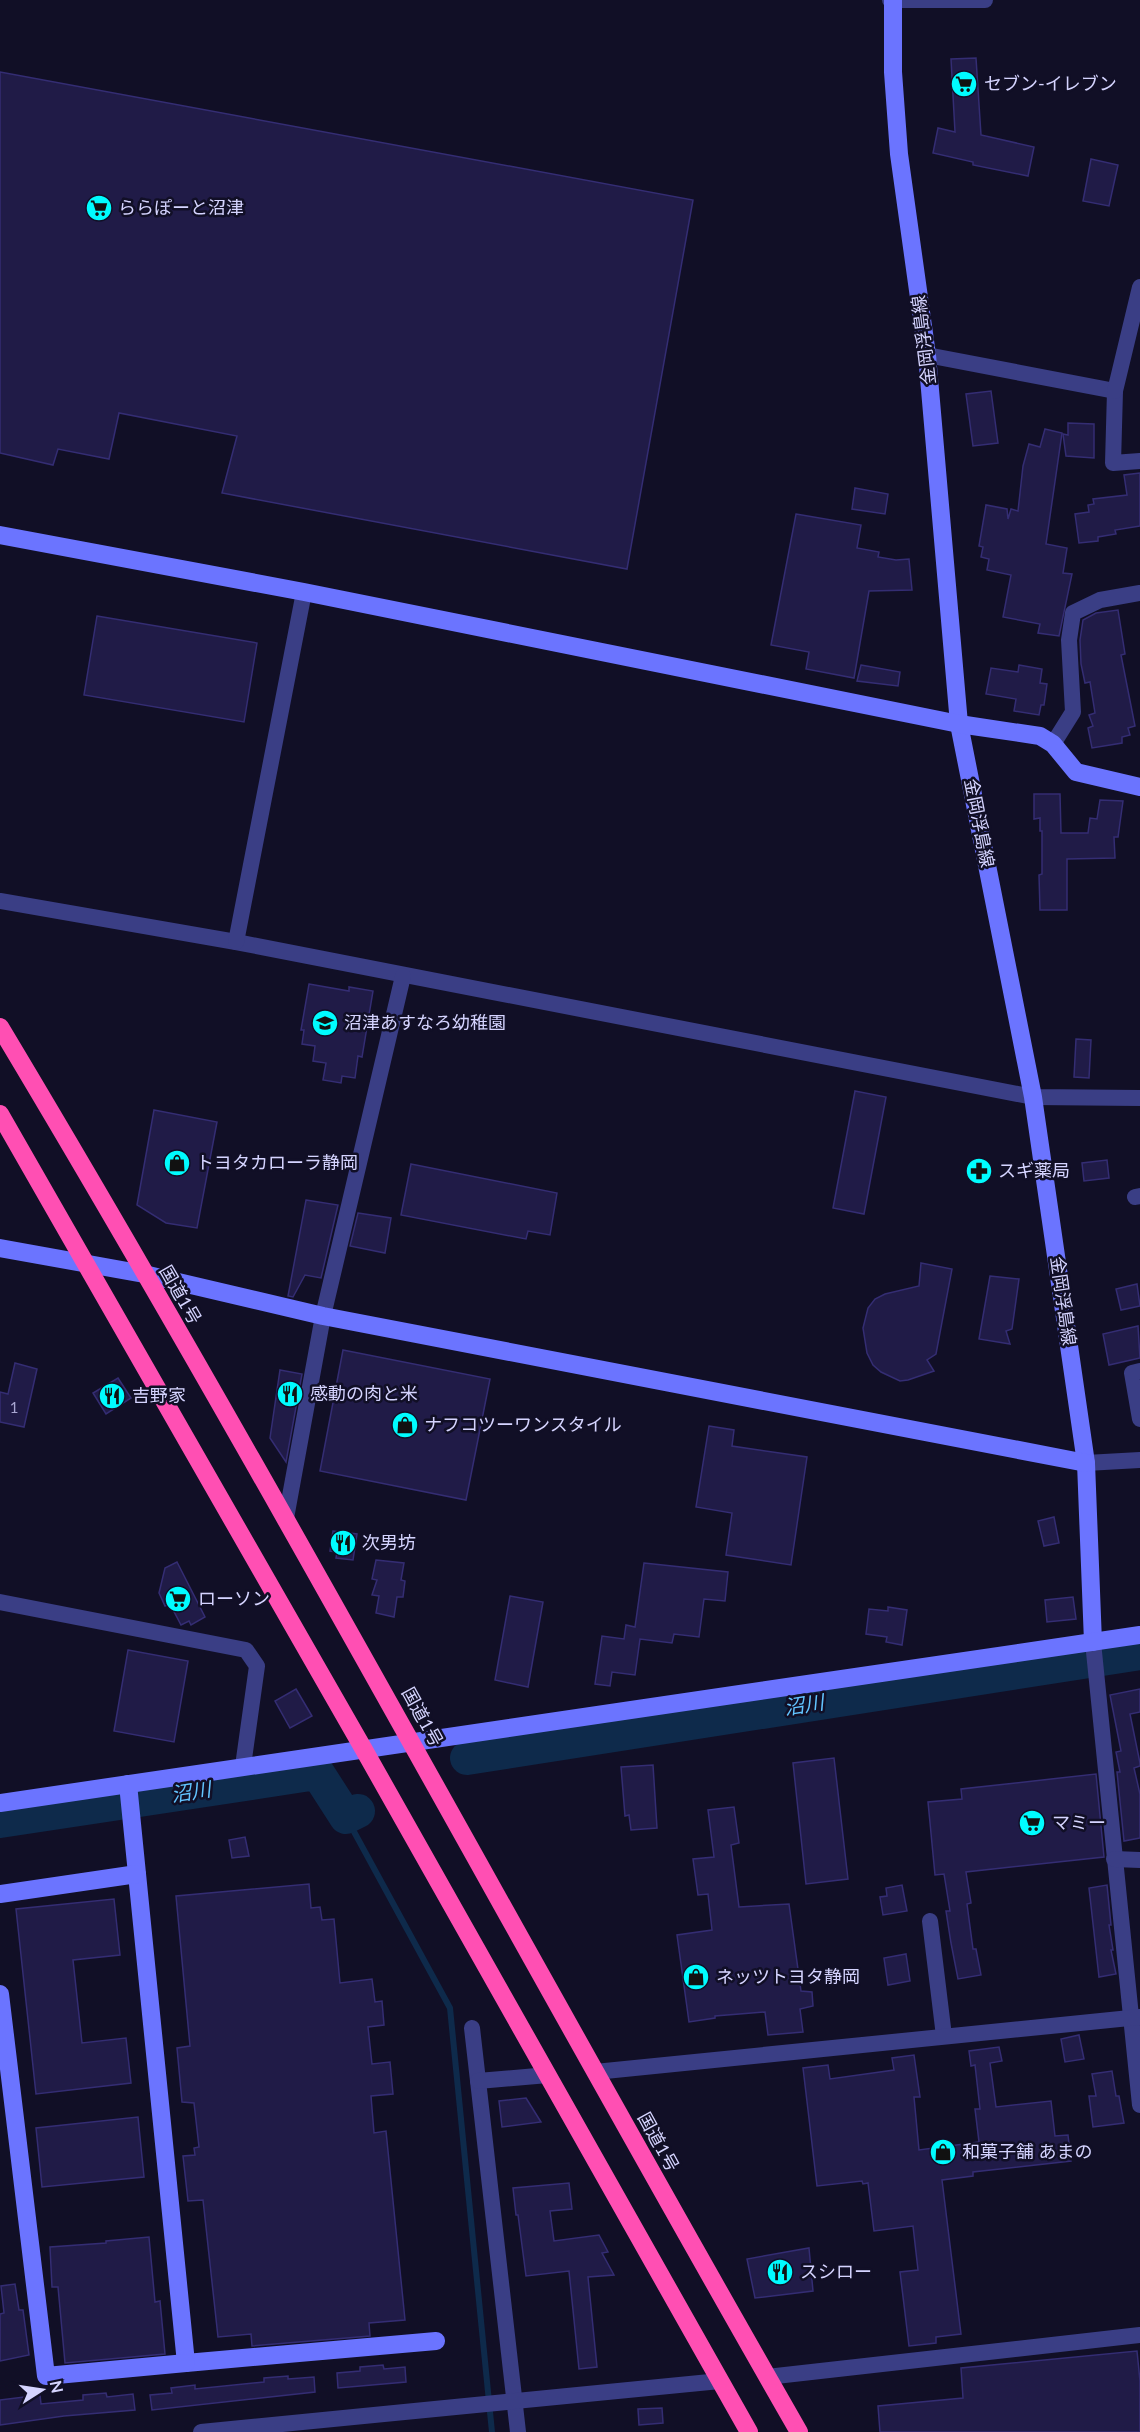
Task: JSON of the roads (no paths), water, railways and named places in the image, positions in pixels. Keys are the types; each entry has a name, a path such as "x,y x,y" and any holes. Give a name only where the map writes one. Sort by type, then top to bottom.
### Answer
{"highway":[{"name":"国道1号","path":"0,1027 286,1518 799,2432"},
{"path":"0,1114 363,1748 749,2432"}],"street":[{"path":"892,0 985,0"},
{"name":"金岡浮島線","path":"892,0 893,72 899,154 927,355 959,724 1033,1097 1086,1463 1093,1642"},
{"path":"1140,287 1115,391 1113,463 1140,460"},
{"path":"927,355 1115,391"},
{"path":"0,535 304,592 959,724 1040,736 1053,744 1076,772 1140,787"},
{"path":"236,942 304,592"},
{"path":"1053,744 1073,712 1069,640 1073,614 1100,600 1140,593"},
{"path":"0,901 236,942 1033,1097 1140,1098"},
{"path":"286,1518 323,1316 403,976"},
{"path":"0,1248 144,1274 323,1316 1086,1463 1140,1460"},
{"path":"1140,1371 1132,1373 1140,1419"},
{"path":"0,1602 246,1650 257,1666 243,1766"},
{"path":"0,1803 1140,1635"},
{"path":"1093,1642 1114,1859 1135,2017 1140,2105"},
{"path":"128,1784 186,2363"},
{"path":"1114,1859 1140,1860"},
{"path":"0,1894 137,1874"},
{"path":"930,1921 944,2036"},
{"path":"0,2001 46,2376 436,2341"},
{"path":"595,2072 1135,2017"},
{"path":"472,2028 518,2432"},
{"path":"478,2081 548,2075"},
{"path":"767,2377 1140,2336"},
{"path":"201,2432 720,2381"}],"waterway":[{"name":"沼川","path":"467,1758 1140,1653"},
{"name":"沼川","path":"0,1821 310,1774 319,1775 346,1817 358,1811"},
{"path":"346,1817 450,2008 492,2432"}],"place":[{"name":"セブン-イレブン","path":"964,84"},
{"name":"ららぽーと沼津","path":"99,208"},
{"name":"沼津あすなろ幼稚園","path":"325,1023"},
{"name":"トヨタカローラ静岡","path":"177,1163"},
{"name":"スギ薬局","path":"979,1171"},
{"name":"感動の肉と米","path":"290,1394"},
{"name":"吉野家","path":"112,1396"},
{"name":"ナフコツーワンスタイル","path":"405,1425"},
{"name":"次男坊","path":"343,1543"},
{"name":"ローソン","path":"178,1599"},
{"name":"マミー","path":"1032,1823"},
{"name":"ネッツトヨタ静岡","path":"696,1977"},
{"name":"和菓子舗 あまの","path":"943,2152"},
{"name":"スシロー","path":"780,2272"}]}
